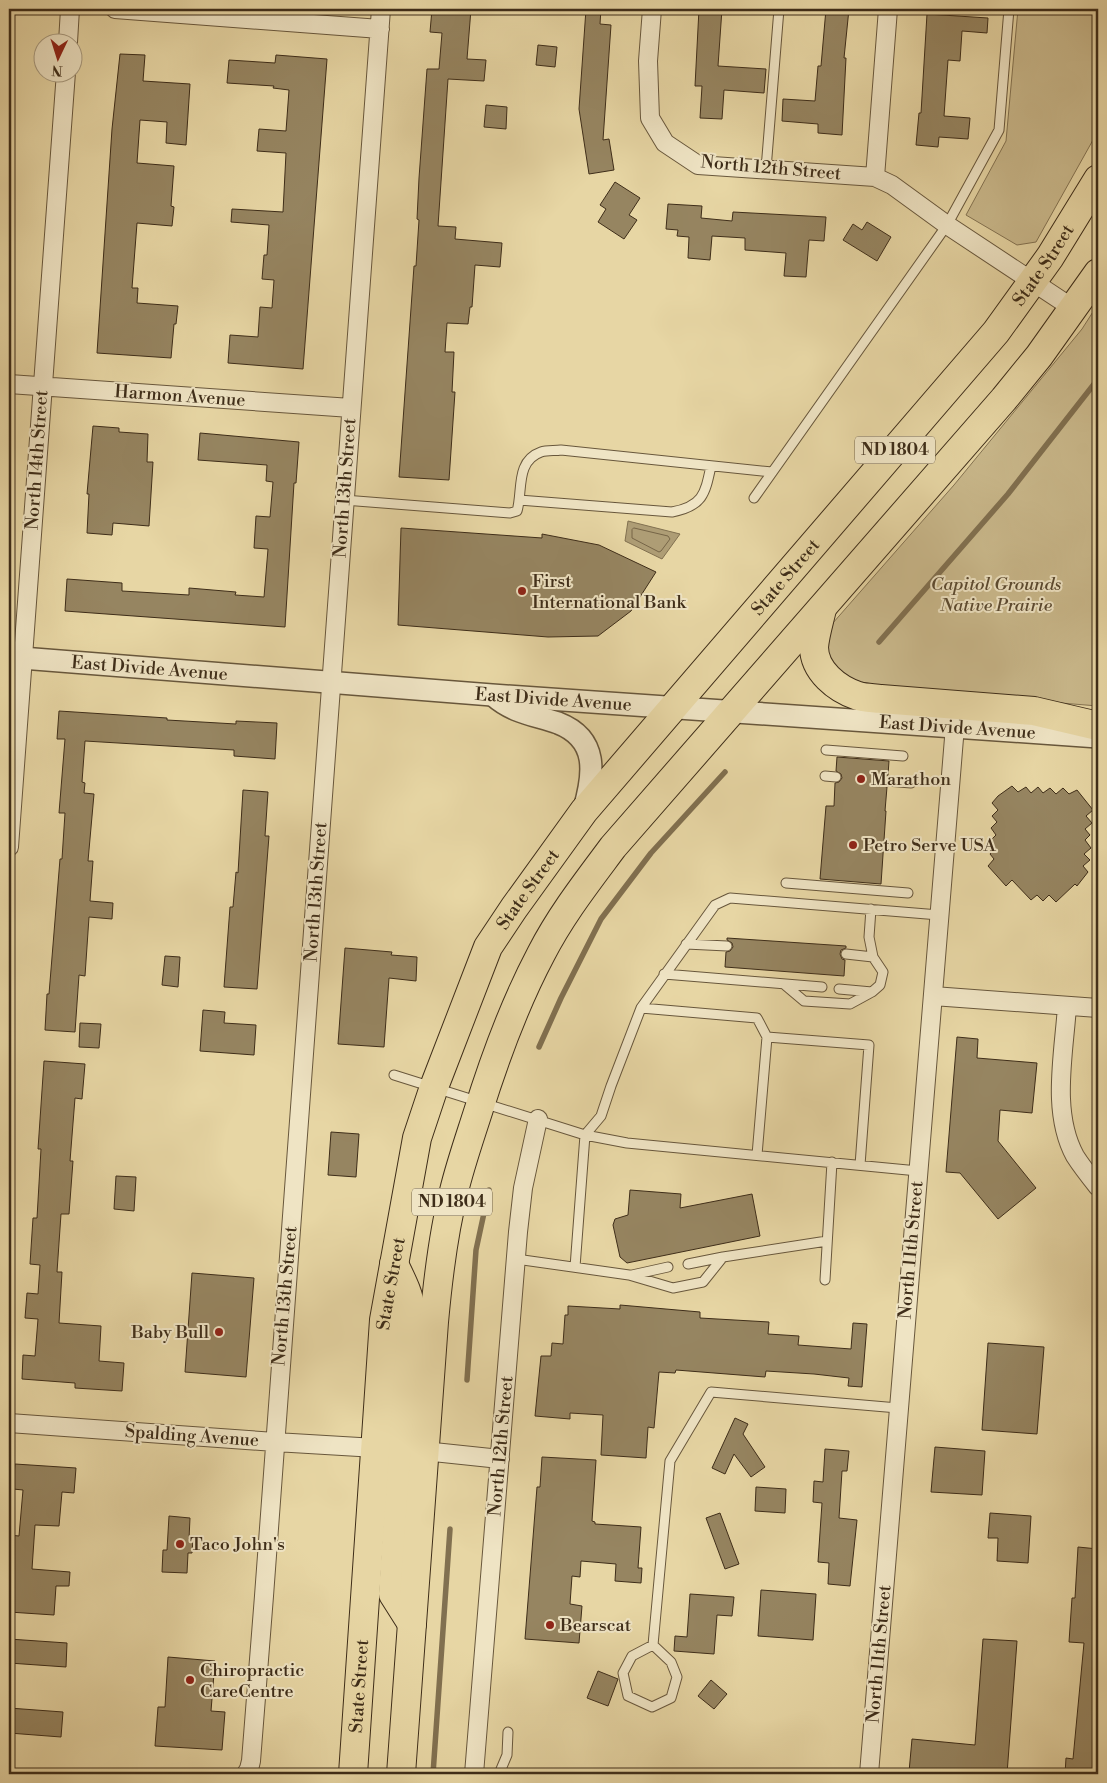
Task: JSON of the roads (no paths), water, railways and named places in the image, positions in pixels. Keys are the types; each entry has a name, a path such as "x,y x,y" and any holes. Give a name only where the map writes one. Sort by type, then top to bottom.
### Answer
{"main road":[{"name":"State Street","path":"353,1774 384,1320 417,1138 434,1087 488,947 584,811 996,332 1034,281 1098,179"},
{"name":"ND 1804","path":"401,1774 434,1322 446,1232 461,1164 480,1103 516,1006 542,953 570,905 613,847 1004,399 1040,356 1098,274"},
{"path":"822,608 814,649 818,664 825,675 837,686 858,696 1034,711 1098,726"},
{"path":"394,1264 410,1305 402,1432 404,1441 412,1448 424,1451"},
{"path":"376,1448 392,1451 397,1455 400,1463 393,1594 412,1624"}],"street":[{"path":"69,32 70,9"},
{"path":"115,9 380,29"},
{"name":"North 13th Street","path":"246,1774 251,1761 381,9"},
{"name":"North 12th Street","path":"652,9 648,61 650,118 664,143 698,165 875,177 892,185 947,225 1074,309"},
{"path":"875,177 888,9"},
{"name":"North 14th Street","path":"9,847 16,658 42,386 65,82"},
{"name":"Harmon Avenue","path":"9,384 351,408"},
{"name":"East Divide Avenue","path":"16,658 492,695 1098,737"},
{"path":"492,695 512,709 558,723 568,728 586,746 592,771 591,784 584,811"},
{"name":"North 11th Street","path":"869,1774 955,726"},
{"path":"933,996 1098,1008"},
{"path":"1067,1006 1061,1087 1062,1119 1066,1135 1076,1157 1098,1187"},
{"name":"North 12th Street","path":"474,1774 516,1258 523,1188 538,1119"},
{"name":"Spalding Avenue","path":"9,1423 376,1448"},
{"path":"424,1451 500,1459"}],"lane":[{"path":"766,169 779,9"},
{"path":"754,498 947,225 999,130 1009,9"},
{"path":"344,500 510,513 517,511 523,469 532,457 541,452 561,450 772,472"},
{"path":"519,500 672,512 696,504 707,487 711,466"},
{"path":"826,750 903,756"},
{"path":"825,776 836,777"},
{"path":"887,781 911,784"},
{"path":"786,883 908,894"},
{"path":"576,1267 585,1135 601,1116 641,1008 715,905 730,898 939,915"},
{"path":"785,985 804,1001 850,1004 872,992 880,985 883,972 872,956 869,938 871,909"},
{"path":"686,944 727,946"},
{"path":"846,954 872,956"},
{"path":"664,974 822,988"},
{"path":"839,989 872,992"},
{"path":"641,1008 757,1018 767,1037 757,1155"},
{"path":"767,1037 869,1045 860,1165"},
{"path":"394,1075 585,1135 627,1143 918,1170"},
{"path":"825,1280 832,1162"},
{"path":"688,1264 827,1241"},
{"path":"516,1258 629,1275 673,1288 703,1282 723,1257"},
{"path":"629,1275 668,1267"},
{"path":"652,1644 670,1461 711,1392 898,1408"},
{"path":"652,1644 671,1662 677,1677 671,1698 652,1707 628,1696 623,1672 632,1656 652,1644"},
{"path":"499,1774 507,1755 508,1732"}],"water":[{"path":"628,521 680,534 662,559 625,541"}],"waterway":[{"path":"879,642 1008,494 1098,379"},
{"path":"539,1047 561,998 601,919 651,853 725,772"},
{"path":"467,1380 476,1250 489,1190"},
{"path":"433,1774 450,1529"}],"place":[{"name":"First International Bank","path":"522,591"},
{"name":"Marathon","path":"861,779"},
{"name":"Petro Serve USA","path":"853,845"},
{"name":"Baby Bull","path":"219,1332"},
{"name":"Taco John's","path":"180,1544"},
{"name":"Bearscat","path":"550,1625"},
{"name":"Chiropractic CareCentre","path":"190,1680"}],"park label":[{"name":"Capitol Grounds Native Prairie","path":"996,594"}]}
